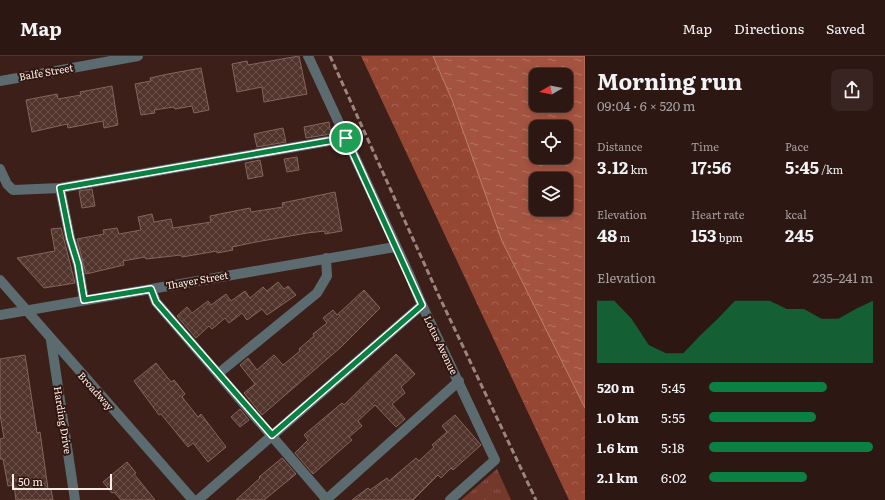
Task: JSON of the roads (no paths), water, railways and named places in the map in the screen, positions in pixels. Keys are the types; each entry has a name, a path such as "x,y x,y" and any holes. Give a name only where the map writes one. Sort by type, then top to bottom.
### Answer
{"street":[{"name":"Balfe Street","path":"0,81 138,56"},
{"name":"Lotus Avenue","path":"308,56 395,247 495,460 450,500"},
{"path":"0,169 6,184 13,190 60,188 346,138"},
{"path":"60,188 70,238 78,264 84,300"},
{"name":"Thayer Street","path":"0,315 395,247"},
{"path":"218,373 317,293 327,276 326,258"},
{"name":"Broadway","path":"0,280 51,340 193,500"},
{"path":"151,289 156,302 327,500 459,381"},
{"path":"198,500 422,305"},
{"name":"Harding Drive","path":"51,340 75,500"}],"water":[{"path":"433,56 585,56 585,408 502,241 452,100"}],"railway":[{"path":"330,56 438,294 536,500"}]}
